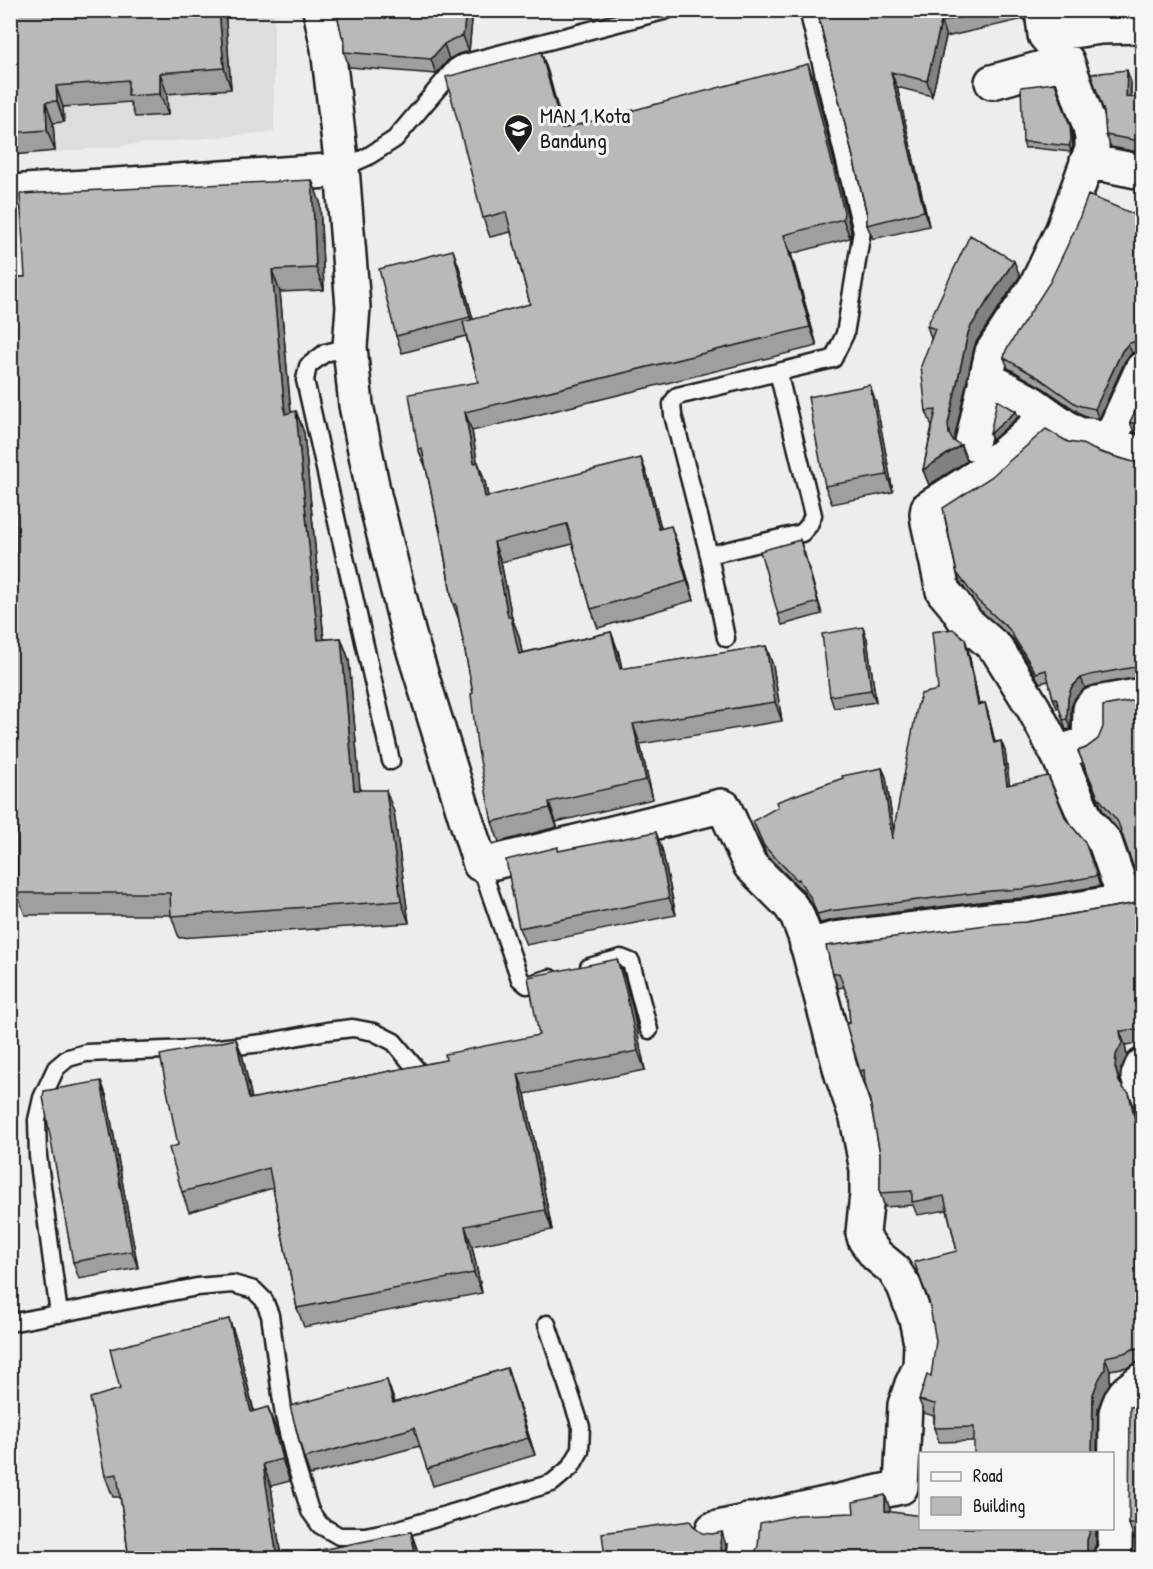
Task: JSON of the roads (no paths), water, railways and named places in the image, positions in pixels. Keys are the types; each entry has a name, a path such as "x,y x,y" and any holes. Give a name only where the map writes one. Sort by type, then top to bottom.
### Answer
{"street":[{"path":"320,10 328,48 342,168 352,307 350,347 356,405 374,495 409,635 480,864 721,806 726,810 750,865 797,915 842,1075 857,1118 867,1170 863,1233 865,1240 876,1255 893,1269 904,1286 916,1319 921,1343 920,1367 905,1405 901,1487 713,1529"},
{"path":"1043,23 1101,27 1143,26"},
{"path":"972,443 992,352 1037,284 1046,266 1063,229 1092,149 1092,138 1067,61 1043,23"},
{"path":"992,82 1067,61"},
{"path":"1087,161 1143,172"},
{"path":"10,192 328,171 342,168"},
{"path":"1108,444 1143,369"},
{"path":"985,377 1032,403 1080,435 1090,435 1108,444 1143,454"},
{"path":"807,946 835,939 1028,917 1134,899 1105,842 1087,821 1057,753 1034,709 997,649 966,622 943,591 927,514 928,508 982,472 1048,415"},
{"path":"1057,753 1085,744 1089,740 1090,709 1093,705 1143,695"},
{"path":"1143,1066 1138,1076 1143,1090"},
{"path":"1110,1558 1116,1546 1116,1413 1120,1398 1143,1380"},
{"path":"744,1558 748,1520"}],"lane":[{"path":"342,168 367,157 395,139 455,68 461,64 667,10"},
{"path":"726,638 709,555 672,404 677,396 833,360 845,334 862,240 861,225 808,10"},
{"path":"10,312 15,619"},
{"path":"350,347 325,353 308,366 305,380 391,761"},
{"path":"709,555 802,533 809,525 813,515 778,372"},
{"path":"480,864 520,979 527,985 621,958 631,962 649,1030"},
{"path":"58,1314 38,1156 37,1120 42,1098 56,1068 68,1058 86,1053 218,1048 353,1028 374,1032 394,1042 417,1070"},
{"path":"10,1323 197,1287 233,1284 254,1290 264,1300 270,1315 284,1416 310,1510 320,1525 339,1536 365,1536 396,1530 552,1484 571,1467 580,1451 581,1427 547,1324"}],"place":[{"name":"MAN 1 Kota Bandung","path":"519,154"}]}
